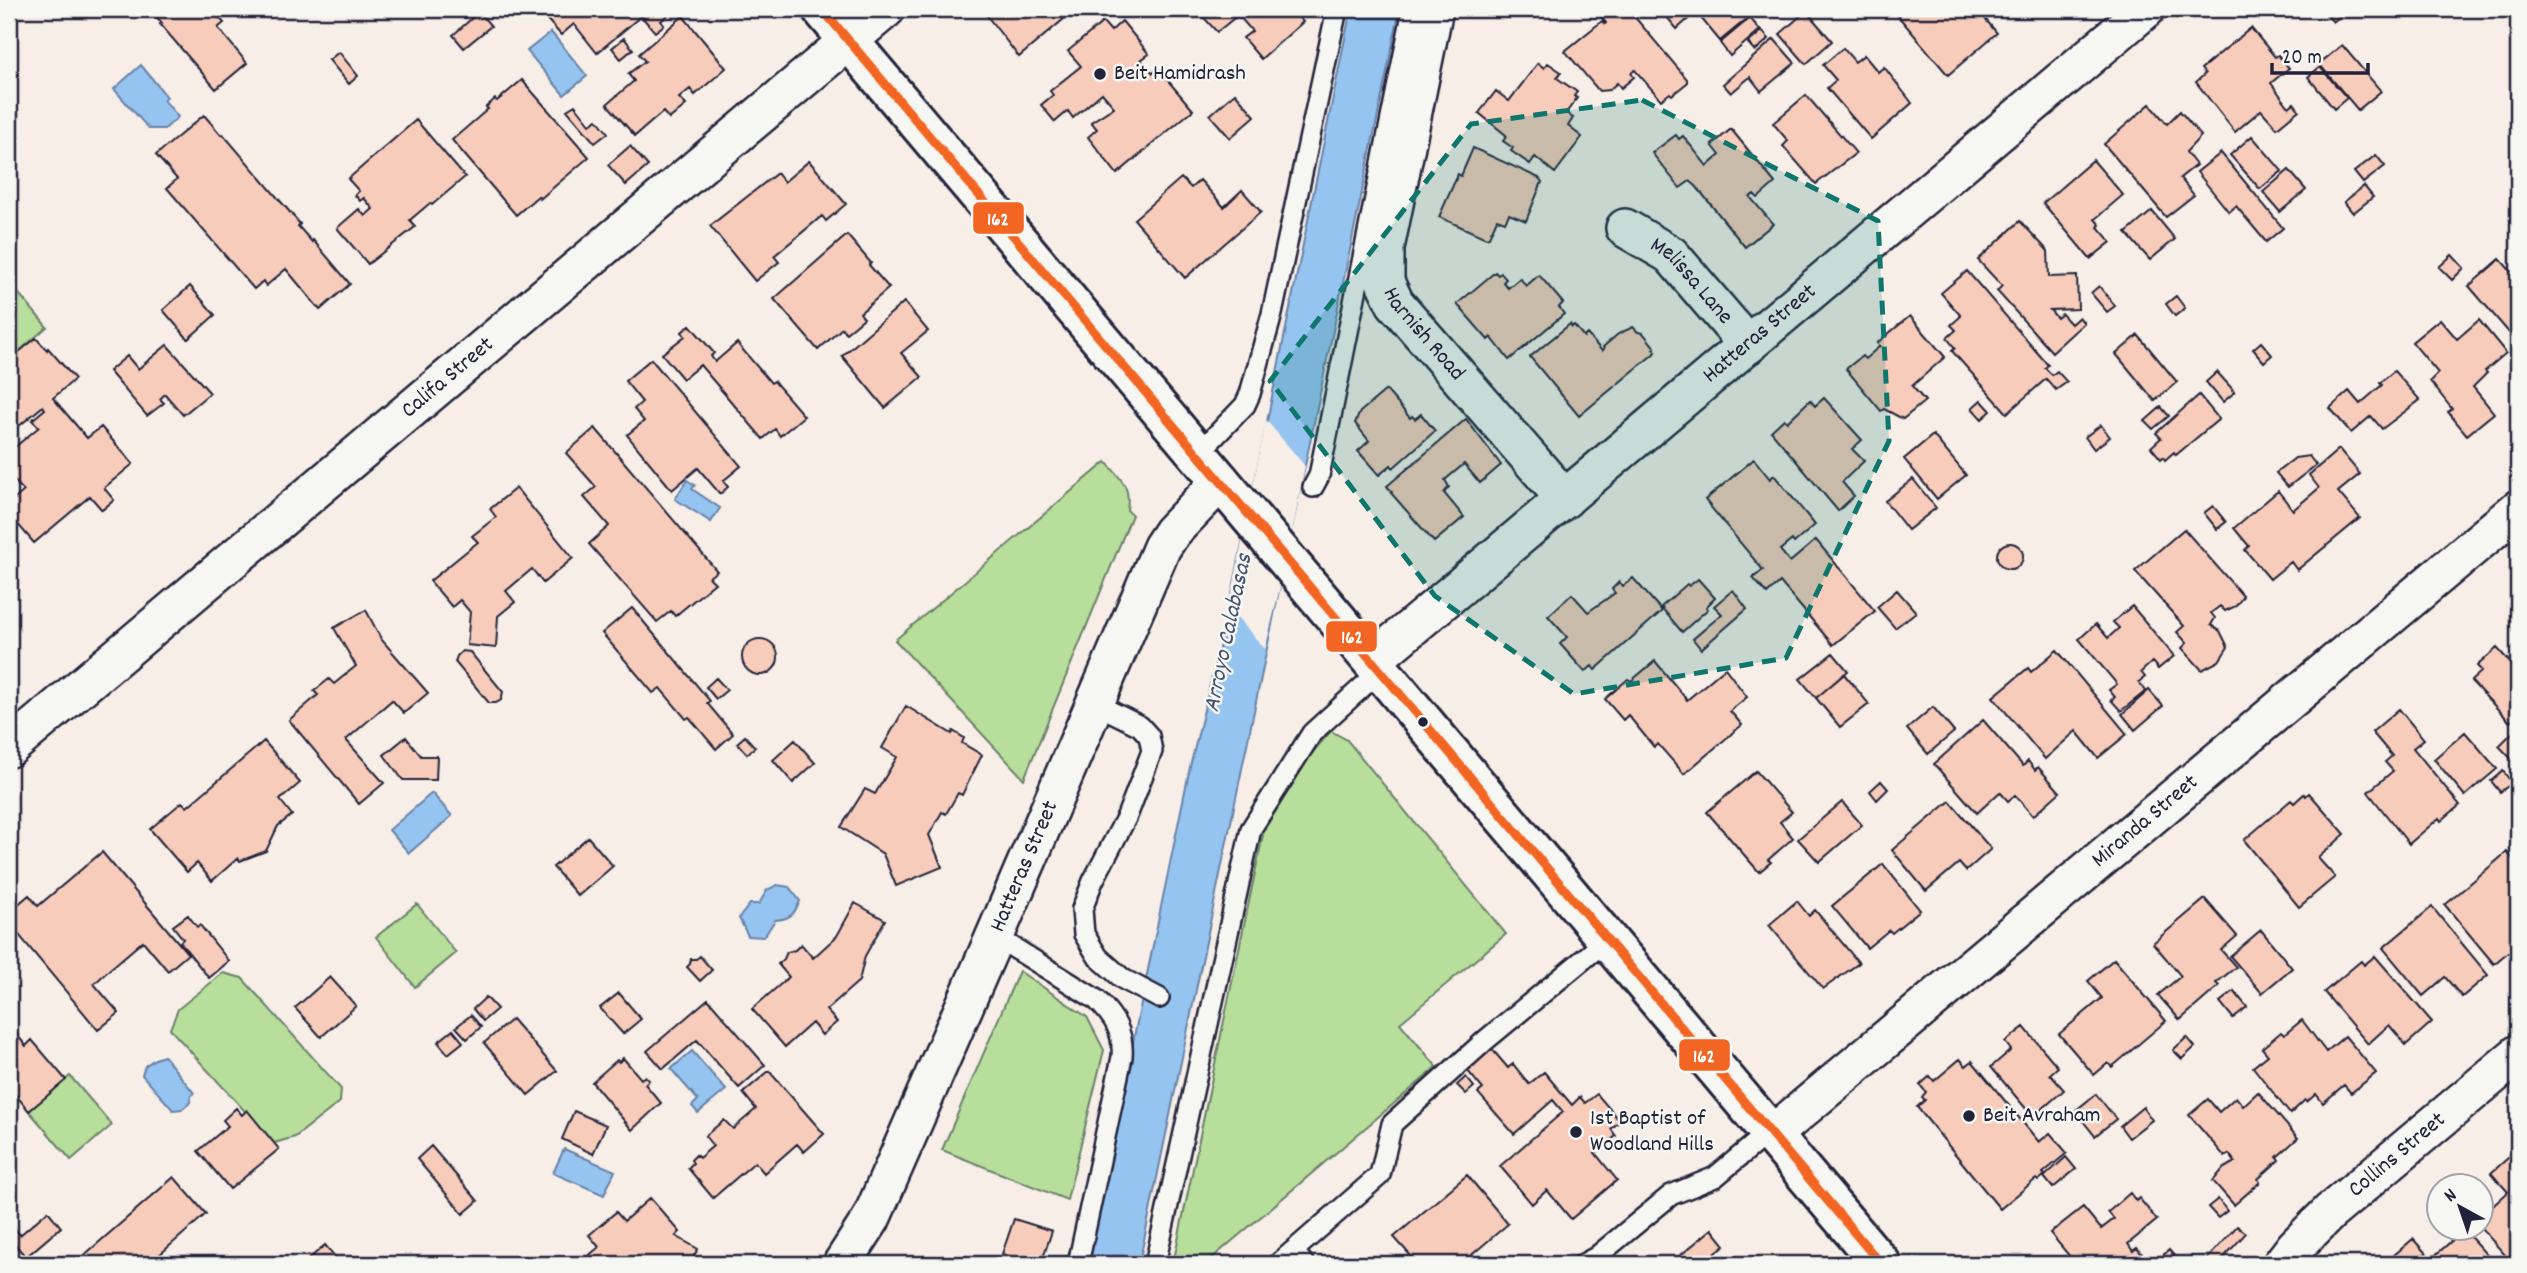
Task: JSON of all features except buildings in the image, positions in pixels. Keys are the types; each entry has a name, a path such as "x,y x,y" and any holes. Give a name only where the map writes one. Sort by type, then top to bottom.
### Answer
{"main road":[{"path":"822,9 1881,1264"}],"street":[{"name":"Califa Street","path":"9,748 886,9"},
{"name":"Harnish Road","path":"1434,9 1385,248 1385,282 1395,303 1565,499"},
{"name":"Hatteras Street","path":"1377,665 1565,499 2146,9"},
{"name":"Melissa Lane","path":"1625,228 1671,255 1748,345"},
{"name":"Hatteras Street","path":"842,1264 871,1219 1161,547 1209,468"},
{"name":"Miranda Street","path":"1771,1132 2518,509"},
{"name":"Collins Street","path":"2282,1264 2330,1212 2518,1054"}],"lane":[{"path":"1209,468 1250,394 1272,314 1337,9"},
{"path":"1313,487 1319,476 1413,9"},
{"path":"1155,1264 1251,829 1312,733 1377,665"},
{"path":"1094,703 1140,726 1149,736 1152,751 1127,816 1093,881 1082,909 1084,934 1098,957 1123,979 1159,998"},
{"path":"995,936 1097,1000 1111,1014 1124,1042 1077,1264"},
{"path":"1292,1260 1380,1175 1392,1124 1608,939"},
{"path":"1583,1264 1596,1257 1671,1195 1716,1177 1771,1132"}],"highlighted area":[{"path":"1642,100 1878,221 1889,441 1786,658 1574,694 1435,596 1270,381 1471,124"}],"green space":[{"path":"9,282 47,327 9,360"},
{"path":"1106,462 1124,483 1128,495 1127,510 1132,515 1024,779 895,640"},
{"path":"1331,731 1347,740 1506,934 1400,1023 1437,1067 1205,1264 1173,1264 1264,830 1312,753"},
{"path":"417,904 456,953 415,987 376,937"},
{"path":"1019,971 1087,1017 1104,1050 1067,1200 942,1150"},
{"path":"223,973 242,978 341,1089 340,1102 295,1137 274,1143 170,1029 178,1009"},
{"path":"70,1076 112,1125 71,1160 29,1111"}],"water":[{"name":"Arroyo Calabasas","path":"1351,9 1400,9 1139,1264 1087,1264 1190,767 1229,608"},
{"path":"551,32 587,76 564,95 527,51"},
{"path":"141,65 167,97 164,100 178,117 165,129 149,129 114,89"},
{"path":"687,480 695,485 692,489 720,508 711,522 675,499"},
{"path":"432,793 452,816 409,853 389,830"},
{"path":"777,885 789,887 800,901 796,910 784,919 775,920 764,937 748,936 739,918 750,904 759,904 767,890"},
{"path":"692,1051 726,1090 698,1113 692,1106 698,1100 671,1069"},
{"path":"164,1056 194,1093 190,1103 182,1109 173,1110 142,1075 145,1066"},
{"path":"564,1149 615,1171 604,1195 553,1173"}],"pier":[{"path":"1266,420 1305,466 1287,559 1265,649 1229,608"}],"transit line":[{"name":"162","path":"822,9 1881,1264"}],"place":[{"name":"Beit Hamidrash","path":"1100,74"},
{"name":"Beit Avraham","path":"1969,1116"},
{"name":"1st Baptist of Woodland Hills","path":"1576,1132"}]}
